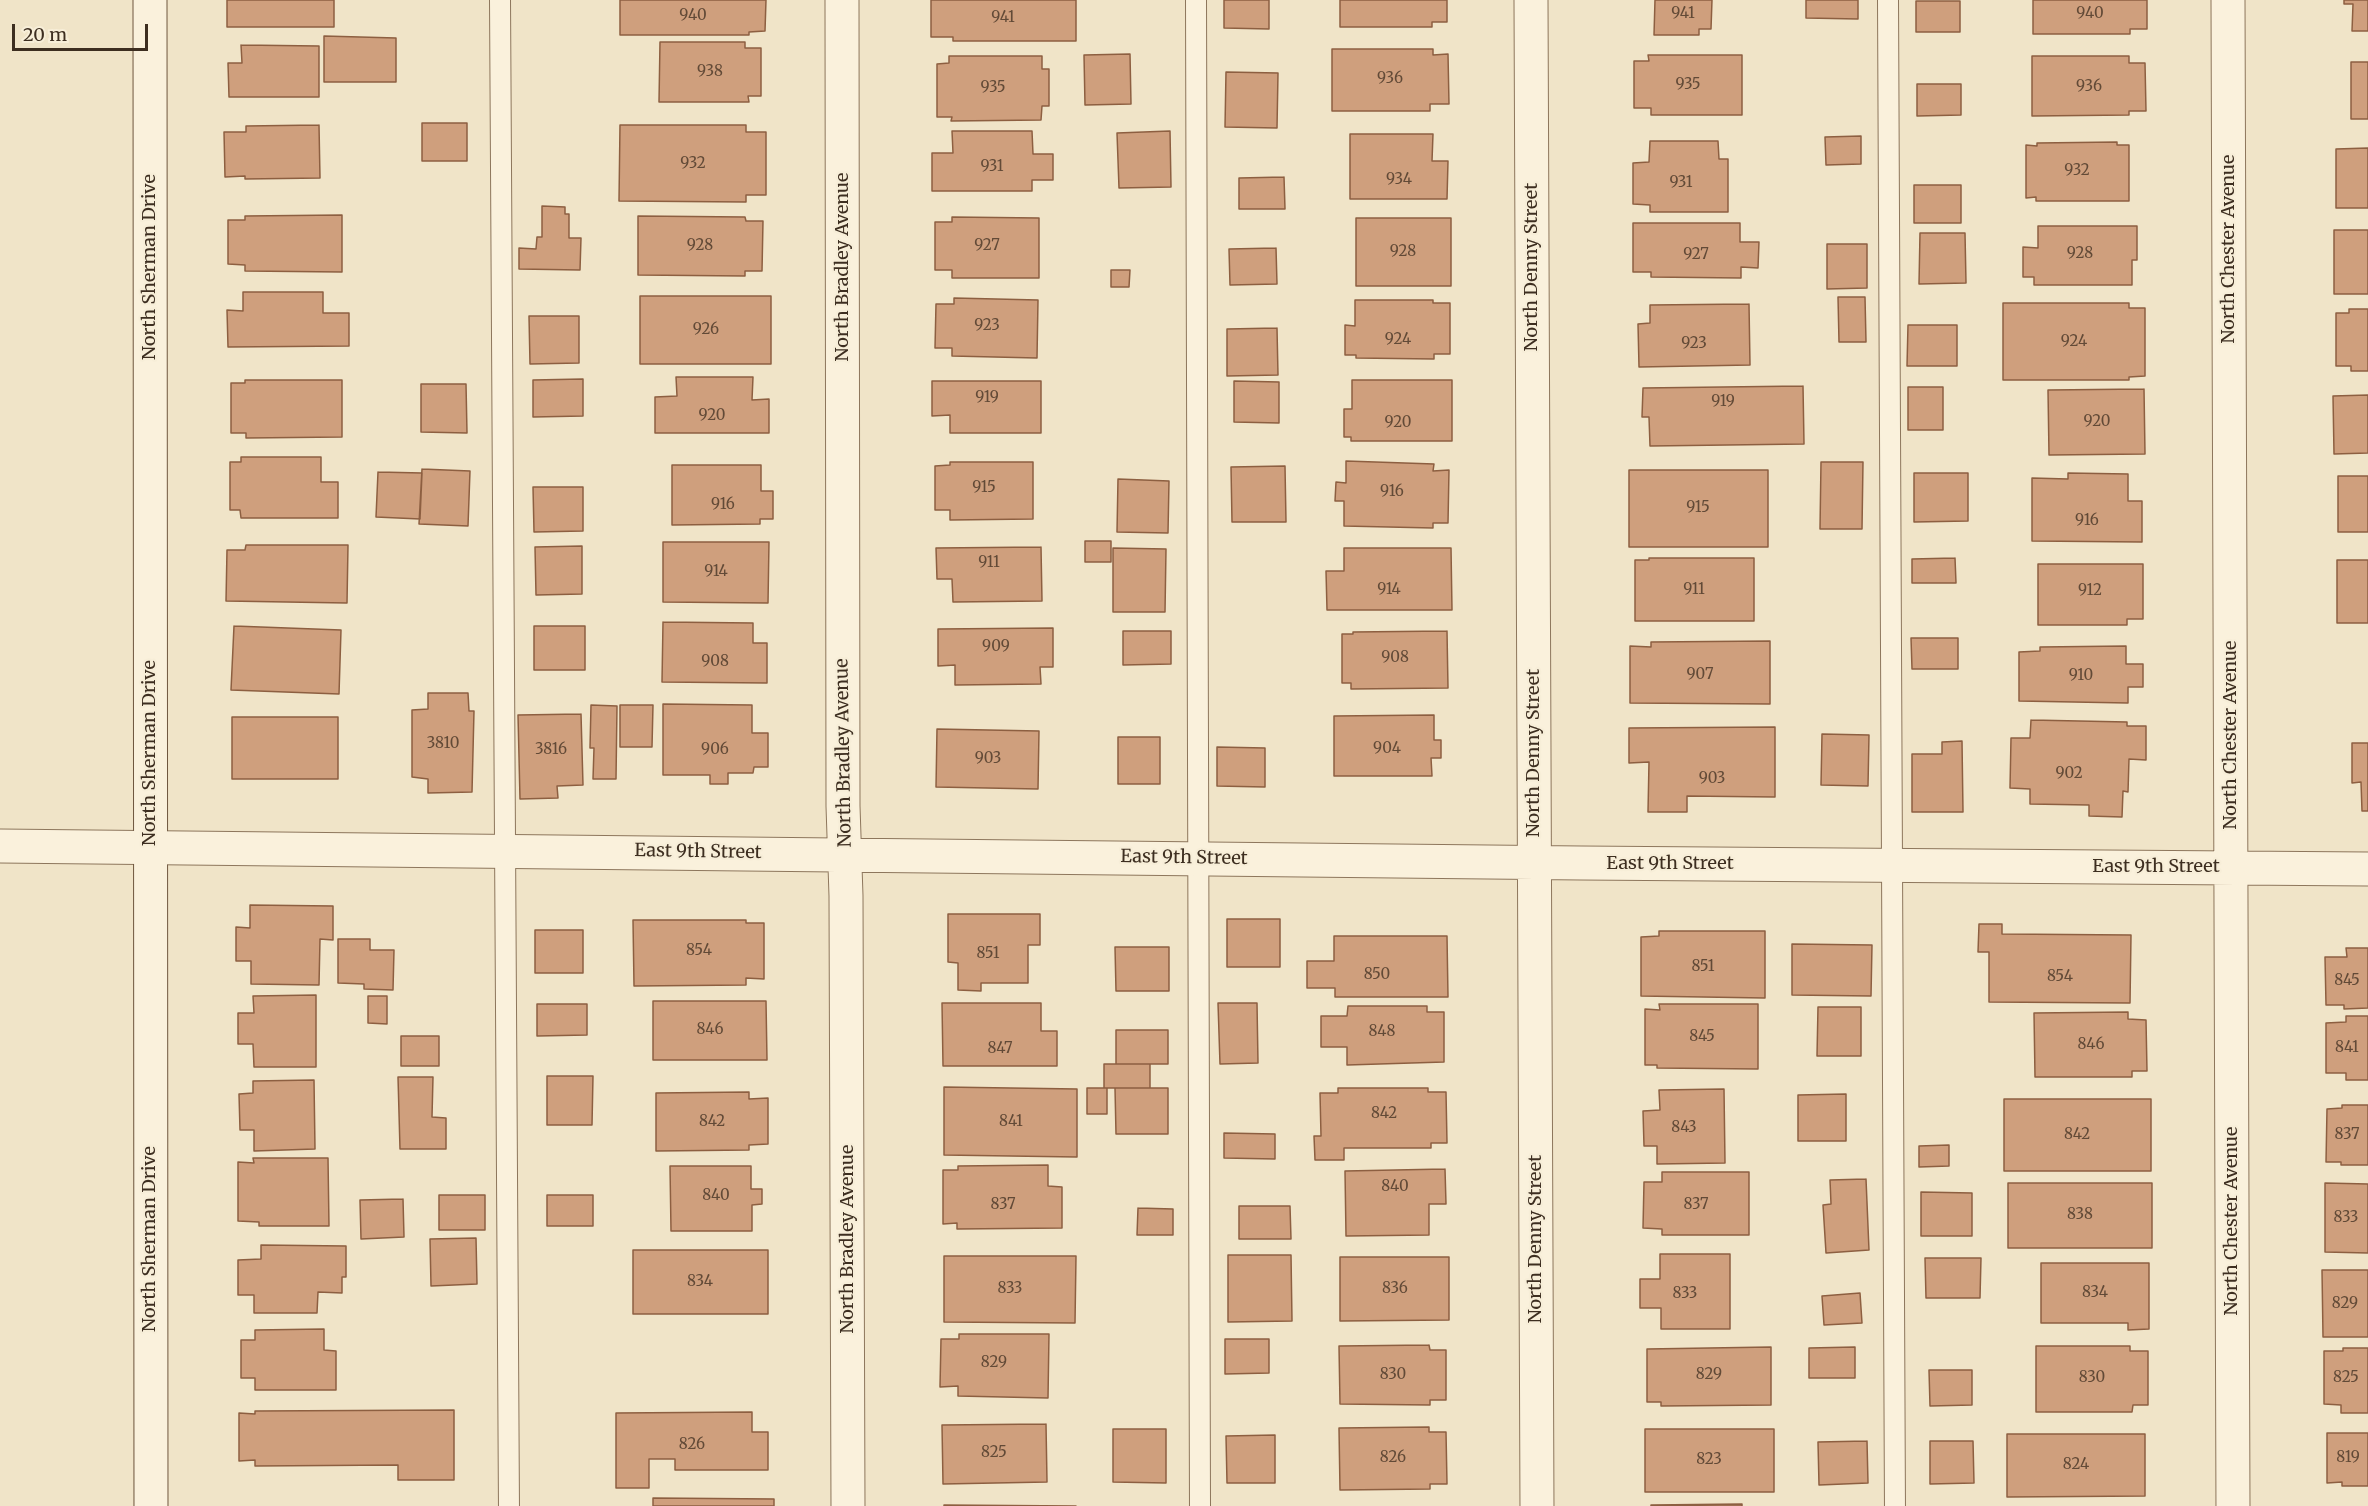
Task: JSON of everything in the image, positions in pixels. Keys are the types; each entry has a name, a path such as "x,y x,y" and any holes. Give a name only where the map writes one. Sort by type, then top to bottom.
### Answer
{"street":[{"name":"North Sherman Drive","path":"150,0 151,1506"},
{"name":"North Bradley Avenue","path":"842,0 843,806 849,1506"},
{"name":"North Denny Street","path":"1531,0 1538,1506"},
{"name":"North Chester Avenue","path":"2228,0 2233,1506"},
{"name":"East 9th Street","path":"0,846 2368,869"}],"lane":[{"path":"500,0 509,1506"},
{"path":"1196,0 1200,1506"},
{"path":"1888,0 1895,1506"}],"building":[{"path":"227,0 334,0 334,27 227,27"},
{"path":"620,0 766,0 765,31 749,32 749,35 620,35"},
{"path":"931,0 1076,0 1076,41 953,41 953,37 931,37"},
{"path":"1224,0 1269,0 1269,29 1224,28"},
{"path":"1340,0 1447,0 1447,22 1432,22 1432,27 1340,27"},
{"path":"1655,0 1712,0 1711,29 1699,29 1699,35 1654,35"},
{"path":"1806,0 1858,0 1858,19 1806,18"},
{"path":"2033,0 2147,0 2147,29 2130,29 2130,34 2033,34"},
{"path":"2344,0 2368,0 2368,31 2352,31 2353,4 2344,4"},
{"path":"1916,1 1960,1 1960,32 1916,32"},
{"path":"324,36 396,38 396,82 324,82"},
{"path":"660,42 745,42 745,48 761,48 761,96 748,96 749,102 659,102"},
{"path":"241,45 319,46 319,97 229,97 228,63 242,63"},
{"path":"1332,49 1433,49 1433,55 1448,54 1449,104 1430,104 1430,111 1332,111"},
{"path":"1130,54 1131,104 1085,105 1084,55"},
{"path":"1648,55 1742,55 1742,115 1651,115 1651,108 1634,108 1634,61 1649,61"},
{"path":"949,56 1042,56 1042,69 1049,69 1049,106 1042,106 1041,120 951,121 952,117 937,117 937,64 949,63"},
{"path":"2032,56 2129,56 2129,63 2145,63 2146,111 2129,111 2129,115 2032,116"},
{"path":"2351,62 2368,62 2368,119 2351,119"},
{"path":"1226,72 1278,73 1277,128 1225,127"},
{"path":"1917,84 1961,84 1961,115 1917,116"},
{"path":"422,123 467,123 467,161 422,161"},
{"path":"319,125 320,178 225,177 224,132 246,132 246,126"},
{"path":"620,125 746,125 746,132 766,132 766,195 746,195 746,202 619,201"},
{"path":"952,131 1032,131 1033,154 1053,154 1053,180 1032,180 1032,191 932,191 932,153 953,153"},
{"path":"1170,131 1171,187 1119,188 1117,133"},
{"path":"1350,134 1433,134 1432,161 1448,161 1447,199 1350,199"},
{"path":"1861,136 1861,164 1826,165 1825,137"},
{"path":"1650,141 1718,141 1719,159 1728,159 1728,212 1650,212 1650,205 1633,204 1633,163 1649,162"},
{"path":"2117,142 2117,145 2129,145 2129,201 2036,201 2036,197 2026,198 2026,145"},
{"path":"2368,148 2368,208 2336,208 2336,149"},
{"path":"1284,177 1285,209 1239,209 1239,178"},
{"path":"1914,185 1961,185 1961,223 1914,223"},
{"path":"542,206 565,207 565,214 569,214 569,238 581,238 580,270 519,269 519,248 536,249 537,237 542,237"},
{"path":"342,215 342,272 245,271 245,265 228,264 228,220 245,220 245,216"},
{"path":"638,216 745,217 746,221 763,221 762,271 745,271 745,276 638,275"},
{"path":"952,217 1039,218 1039,278 952,278 952,270 935,270 935,222 952,222"},
{"path":"1356,218 1451,218 1451,286 1356,286"},
{"path":"1633,223 1740,223 1740,242 1759,242 1758,268 1741,267 1741,278 1651,277 1651,272 1633,272"},
{"path":"2038,226 2137,226 2137,260 2132,260 2132,285 2034,285 2034,277 2023,277 2023,247 2038,248"},
{"path":"2334,230 2368,230 2368,294 2334,294"},
{"path":"1920,233 1965,233 1966,283 1919,284"},
{"path":"1827,244 1867,244 1867,288 1827,289"},
{"path":"1276,248 1277,284 1230,285 1229,249"},
{"path":"1111,270 1130,270 1129,287 1111,287"},
{"path":"243,292 323,292 323,313 349,313 349,346 228,347 227,310 243,311"},
{"path":"640,296 771,296 771,364 640,364"},
{"path":"1838,297 1865,297 1866,342 1839,342"},
{"path":"954,298 1038,300 1037,358 952,356 952,348 935,348 936,304 954,304"},
{"path":"1355,300 1433,300 1433,303 1450,303 1450,354 1434,354 1434,359 1356,358 1356,355 1345,355 1345,325 1355,326"},
{"path":"2003,303 2129,303 2129,308 2145,308 2145,376 2129,377 2129,380 2003,380"},
{"path":"1749,304 1750,365 1639,367 1638,324 1650,323 1650,305"},
{"path":"2349,309 2368,309 2368,371 2351,371 2351,366 2336,366 2336,313 2349,313"},
{"path":"529,316 579,316 579,363 530,364"},
{"path":"1908,325 1957,325 1957,366 1907,366"},
{"path":"1277,328 1278,375 1227,376 1227,329"},
{"path":"676,377 753,377 752,400 769,399 769,433 655,433 655,397 677,396"},
{"path":"583,379 583,416 533,417 533,380"},
{"path":"245,380 342,380 342,437 246,438 246,433 231,433 231,383 245,383"},
{"path":"1352,380 1452,380 1452,441 1351,441 1351,437 1344,437 1344,409 1352,409"},
{"path":"932,381 1041,381 1041,433 950,433 950,415 932,416"},
{"path":"1234,381 1279,382 1279,423 1234,422"},
{"path":"421,384 466,384 467,433 421,432"},
{"path":"1803,386 1804,444 1650,446 1649,417 1642,417 1643,388"},
{"path":"1908,387 1943,387 1943,430 1908,430"},
{"path":"2144,389 2145,454 2049,455 2048,390"},
{"path":"2368,395 2368,453 2334,454 2333,396"},
{"path":"241,457 321,457 321,482 338,482 338,518 241,518 240,510 230,510 230,462 241,462"},
{"path":"1346,461 1434,464 1433,471 1449,470 1448,523 1433,523 1433,528 1344,526 1344,501 1335,501 1336,482 1346,483"},
{"path":"950,462 1033,462 1033,519 950,520 950,510 935,510 935,466 950,465"},
{"path":"1821,462 1863,462 1862,529 1820,529"},
{"path":"672,465 761,465 761,491 773,491 773,519 760,519 760,524 672,525"},
{"path":"1285,466 1286,522 1232,522 1231,467"},
{"path":"422,469 470,471 468,526 419,524"},
{"path":"1629,470 1768,470 1768,547 1629,547"},
{"path":"378,472 422,473 420,519 376,517"},
{"path":"1914,473 1968,473 1968,521 1914,522"},
{"path":"2068,473 2128,474 2128,501 2142,501 2142,542 2032,541 2032,478 2068,479"},
{"path":"2338,476 2368,476 2368,532 2338,532"},
{"path":"1118,479 1169,481 1168,533 1117,532"},
{"path":"533,487 583,487 583,531 534,532"},
{"path":"1085,541 1111,541 1111,562 1085,562"},
{"path":"663,542 769,542 768,603 663,602"},
{"path":"246,545 348,545 347,603 226,601 227,550 245,550"},
{"path":"582,546 582,594 536,595 535,547"},
{"path":"1041,547 1042,601 953,602 952,579 937,579 936,548"},
{"path":"1113,548 1166,549 1165,612 1113,612"},
{"path":"1344,548 1451,548 1452,610 1327,610 1326,571 1344,571"},
{"path":"1649,558 1754,558 1754,621 1635,621 1635,560 1649,560"},
{"path":"1955,558 1956,583 1912,583 1912,559"},
{"path":"2337,560 2368,560 2368,623 2337,623"},
{"path":"2038,564 2143,564 2143,619 2127,619 2127,625 2038,625"},
{"path":"663,622 753,623 753,643 767,643 767,683 662,682"},
{"path":"234,626 341,630 339,694 231,690"},
{"path":"534,626 585,626 585,670 534,670"},
{"path":"1053,628 1053,667 1040,667 1041,684 955,685 955,665 938,666 938,629"},
{"path":"1123,631 1171,631 1171,664 1123,665"},
{"path":"1447,631 1448,688 1351,689 1351,683 1342,683 1342,634"},
{"path":"1911,638 1958,638 1958,669 1912,669"},
{"path":"1770,641 1770,704 1630,703 1630,646 1651,647 1651,642"},
{"path":"2126,646 2126,664 2143,664 2143,687 2128,687 2128,703 2019,701 2019,652 2040,651 2040,647"},
{"path":"428,693 468,693 469,711 474,711 472,792 428,793 428,779 412,777 412,710 428,709"},
{"path":"663,704 752,705 752,733 768,733 768,767 754,767 753,773 728,773 728,784 710,784 710,775 663,775"},
{"path":"591,705 617,706 616,779 593,779 594,748 590,748"},
{"path":"620,705 653,705 652,747 620,747"},
{"path":"581,714 583,785 557,786 558,798 520,799 518,715"},
{"path":"1434,715 1434,740 1441,740 1441,758 1431,758 1432,776 1334,776 1334,716"},
{"path":"232,717 338,717 338,779 232,779"},
{"path":"2031,720 2127,722 2127,726 2146,726 2146,760 2129,759 2128,792 2123,791 2122,817 2089,816 2089,805 2030,804 2030,789 2010,788 2011,738 2030,738"},
{"path":"1775,727 1775,797 1687,796 1687,812 1648,812 1649,762 1629,763 1629,728"},
{"path":"937,729 1039,731 1038,789 936,787"},
{"path":"1822,734 1869,735 1868,786 1821,785"},
{"path":"1118,737 1160,737 1160,784 1118,784"},
{"path":"1962,741 1963,812 1912,812 1912,754 1942,754 1942,742"},
{"path":"2352,743 2368,743 2368,811 2362,811 2361,782 2352,783"},
{"path":"1217,747 1265,748 1265,787 1217,786"},
{"path":"250,905 333,906 333,940 320,939 319,985 251,984 251,961 236,961 236,927 250,928"},
{"path":"948,914 1040,914 1040,945 1028,945 1028,983 981,983 981,991 958,990 958,963 948,962"},
{"path":"1227,919 1280,919 1280,967 1227,967"},
{"path":"633,920 746,920 746,923 764,923 764,979 746,978 746,985 634,986"},
{"path":"1979,924 2002,924 2002,934 2131,935 2130,1003 1989,1002 1989,952 1978,952"},
{"path":"535,930 583,930 583,973 535,973"},
{"path":"1659,931 1765,931 1765,998 1641,996 1641,937 1659,936"},
{"path":"1334,936 1447,936 1448,997 1335,997 1335,988 1307,988 1307,961 1334,961"},
{"path":"338,939 370,939 370,950 394,950 393,990 364,989 364,984 338,983"},
{"path":"1792,944 1872,945 1871,996 1792,995"},
{"path":"1115,947 1169,947 1169,991 1116,991"},
{"path":"2346,948 2368,948 2368,1008 2344,1009 2344,1005 2326,1005 2325,957 2347,957"},
{"path":"316,995 316,1067 254,1067 253,1044 238,1044 238,1013 254,1013 253,996"},
{"path":"368,996 387,996 387,1024 368,1023"},
{"path":"653,1001 766,1001 767,1060 653,1060"},
{"path":"942,1003 1041,1003 1041,1031 1057,1031 1057,1066 943,1066"},
{"path":"1218,1003 1257,1003 1258,1063 1220,1064"},
{"path":"537,1004 587,1004 587,1035 537,1036"},
{"path":"1659,1004 1758,1004 1758,1069 1657,1068 1657,1065 1645,1065 1645,1009 1660,1010"},
{"path":"1348,1006 1427,1006 1427,1012 1444,1012 1444,1062 1347,1065 1347,1047 1321,1047 1321,1016 1347,1016"},
{"path":"1818,1007 1861,1007 1861,1056 1817,1056"},
{"path":"2128,1012 2128,1019 2146,1020 2147,1071 2132,1071 2132,1077 2035,1077 2034,1013"},
{"path":"2346,1016 2368,1016 2368,1080 2346,1080 2346,1073 2326,1073 2326,1023 2346,1022"},
{"path":"1116,1030 1168,1030 1168,1064 1116,1064"},
{"path":"401,1036 439,1036 439,1066 401,1066"},
{"path":"1104,1064 1150,1064 1150,1088 1104,1088"},
{"path":"547,1076 593,1076 592,1125 547,1125"},
{"path":"398,1077 433,1077 432,1117 446,1118 446,1149 400,1149"},
{"path":"314,1080 315,1149 254,1151 254,1130 240,1130 239,1094 253,1093 253,1081"},
{"path":"944,1087 1077,1089 1077,1157 944,1155"},
{"path":"1087,1088 1107,1088 1107,1114 1087,1114"},
{"path":"1115,1088 1168,1088 1168,1134 1116,1134"},
{"path":"1338,1088 1428,1088 1428,1092 1446,1092 1447,1143 1431,1143 1431,1148 1344,1148 1344,1160 1315,1160 1314,1136 1321,1136 1320,1093 1338,1093"},
{"path":"1724,1089 1725,1163 1657,1164 1657,1146 1644,1146 1643,1111 1660,1110 1659,1090"},
{"path":"749,1092 749,1099 768,1098 768,1144 749,1145 749,1150 656,1151 656,1093"},
{"path":"1846,1094 1846,1141 1798,1141 1798,1095"},
{"path":"2004,1099 2151,1099 2151,1171 2004,1171"},
{"path":"2342,1105 2368,1105 2368,1165 2341,1165 2341,1162 2326,1162 2327,1109 2342,1108"},
{"path":"1224,1133 1275,1134 1275,1159 1224,1158"},
{"path":"1949,1145 1949,1166 1919,1167 1919,1146"},
{"path":"253,1158 328,1158 329,1226 259,1226 259,1222 238,1221 238,1162 254,1163"},
{"path":"1048,1165 1048,1186 1062,1187 1062,1228 957,1229 957,1223 943,1224 943,1170 958,1170 958,1166"},
{"path":"670,1166 751,1166 751,1189 762,1189 762,1204 752,1205 752,1231 671,1231"},
{"path":"1445,1169 1446,1204 1429,1204 1429,1235 1346,1236 1345,1171"},
{"path":"1662,1172 1749,1172 1749,1235 1662,1235 1662,1229 1643,1228 1644,1182 1662,1182"},
{"path":"1866,1179 1869,1250 1826,1253 1823,1205 1831,1204 1830,1180"},
{"path":"2008,1183 2152,1183 2152,1248 2008,1248"},
{"path":"2325,1183 2368,1184 2368,1253 2325,1252"},
{"path":"1921,1192 1972,1193 1972,1236 1921,1236"},
{"path":"439,1195 485,1195 485,1230 439,1230"},
{"path":"547,1195 593,1195 593,1226 547,1226"},
{"path":"403,1199 404,1237 361,1239 360,1200"},
{"path":"1239,1206 1290,1206 1291,1239 1239,1239"},
{"path":"1138,1208 1173,1209 1173,1235 1137,1235"},
{"path":"476,1238 477,1284 431,1286 430,1239"},
{"path":"261,1245 346,1246 346,1277 342,1277 342,1293 318,1292 317,1313 254,1313 254,1295 238,1295 238,1260 261,1259"},
{"path":"633,1250 768,1250 768,1314 633,1314"},
{"path":"1660,1254 1730,1254 1730,1329 1661,1329 1661,1308 1640,1308 1640,1279 1660,1279"},
{"path":"1228,1255 1291,1255 1292,1321 1228,1322"},
{"path":"944,1256 1076,1256 1075,1323 944,1322"},
{"path":"1340,1257 1449,1257 1449,1320 1340,1321"},
{"path":"1925,1258 1981,1258 1980,1298 1926,1298"},
{"path":"2041,1263 2149,1263 2149,1329 2128,1330 2128,1323 2041,1323"},
{"path":"2322,1270 2368,1270 2368,1337 2323,1337"},
{"path":"1860,1293 1862,1323 1824,1325 1822,1296"},
{"path":"324,1329 324,1350 336,1351 336,1390 255,1390 255,1378 241,1378 241,1340 255,1340 255,1330"},
{"path":"959,1334 1049,1334 1048,1398 958,1396 958,1386 940,1387 941,1339 959,1339"},
{"path":"1225,1339 1269,1339 1269,1373 1225,1374"},
{"path":"1429,1345 1430,1350 1446,1350 1446,1400 1430,1400 1430,1405 1340,1404 1339,1346"},
{"path":"2036,1346 2130,1346 2130,1351 2148,1351 2148,1405 2133,1405 2132,1412 2036,1412"},
{"path":"1771,1347 1771,1405 1661,1406 1661,1402 1647,1402 1647,1349"},
{"path":"1855,1347 1855,1378 1809,1378 1809,1348"},
{"path":"2343,1348 2368,1348 2368,1413 2341,1413 2341,1405 2324,1404 2324,1351 2343,1351"},
{"path":"1929,1370 1972,1370 1972,1405 1930,1406"},
{"path":"454,1410 454,1480 398,1480 398,1465 255,1466 255,1460 239,1461 239,1413"},
{"path":"752,1412 752,1432 768,1432 768,1470 675,1470 675,1459 649,1459 649,1488 616,1488 616,1413"},
{"path":"1046,1424 1047,1482 943,1484 942,1425"},
{"path":"1429,1427 1429,1432 1446,1432 1447,1484 1430,1484 1430,1489 1340,1490 1339,1428"},
{"path":"1113,1429 1166,1429 1166,1483 1113,1482"},
{"path":"1645,1429 1774,1429 1774,1492 1645,1492"},
{"path":"2327,1433 2368,1433 2368,1486 2342,1486 2342,1482 2327,1483"},
{"path":"2007,1434 2145,1434 2145,1496 2007,1497"},
{"path":"1275,1435 1275,1483 1227,1483 1226,1436"},
{"path":"1867,1441 1868,1483 1819,1485 1818,1442"},
{"path":"1930,1441 1973,1441 1974,1483 1930,1484"},
{"path":"653,1498 774,1499 774,1506 653,1506"},
{"path":"1742,1504 1742,1506 1651,1506 1651,1505"},
{"path":"944,1505 1076,1506 944,1506"}]}
